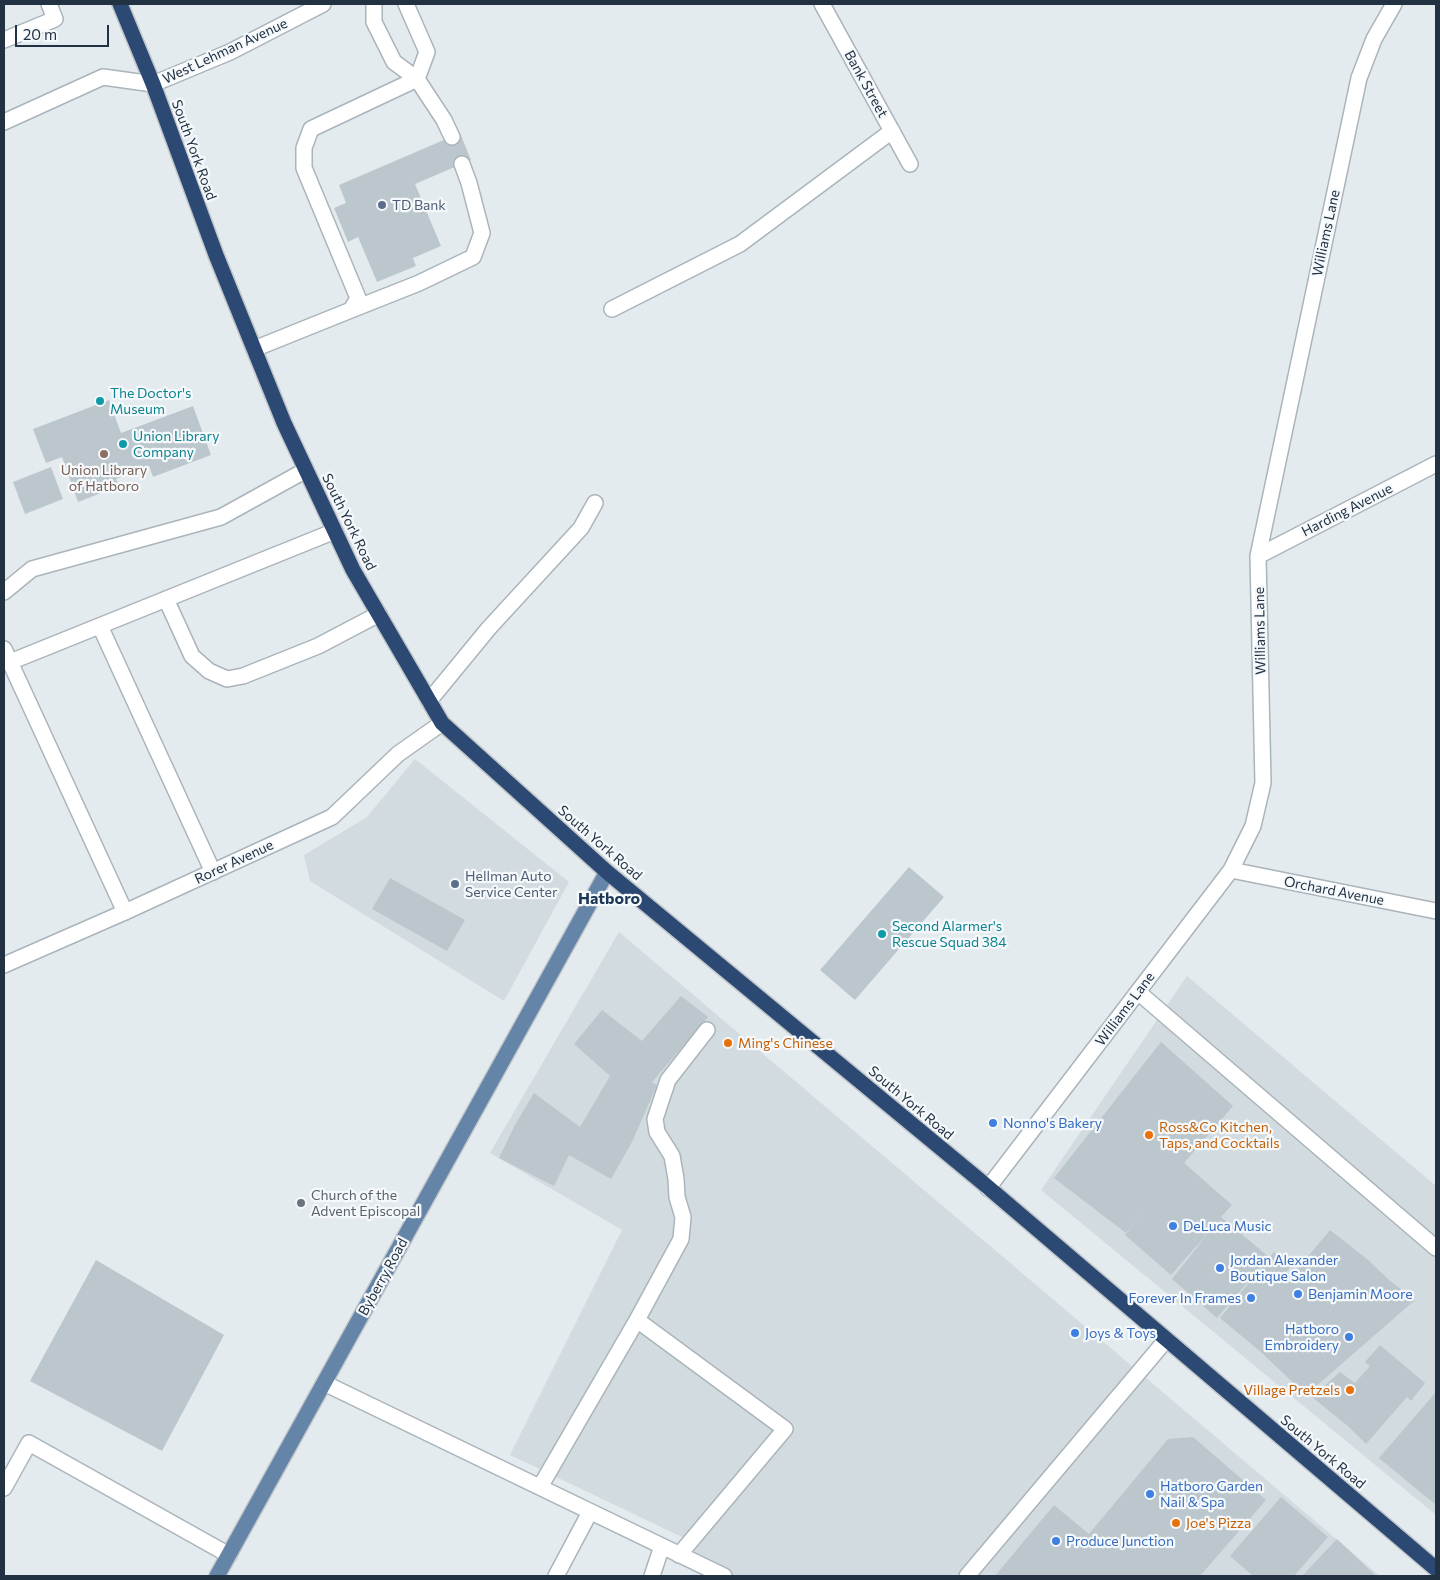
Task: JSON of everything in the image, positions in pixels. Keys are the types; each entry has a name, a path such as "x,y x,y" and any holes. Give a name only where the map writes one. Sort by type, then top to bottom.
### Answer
{"highway":[{"name":"South York Road","path":"120,4 153,84 216,255 284,423 353,570 442,722 607,872 988,1188 1436,1569"}],"main road":[{"name":"Byberry Road","path":"217,1576 607,872"}],"street":[{"path":"4,40 55,19 49,4"},
{"name":"West Lehman Avenue","path":"153,84 230,52 323,4"},
{"path":"374,4 374,22 394,62 417,79 444,120 452,137"},
{"path":"351,310 358,298 304,168 304,148 311,129 417,79 427,52 406,4"},
{"name":"Bank Street","path":"822,4 910,164"},
{"name":"Williams Lane","path":"988,1188 1231,870 1253,826 1262,783 1258,556 1359,78 1374,39 1394,4"},
{"path":"4,122 103,77 153,84"},
{"path":"612,309 740,244 892,131"},
{"path":"254,348 419,283 473,256 482,232 470,183 462,164"},
{"name":"Harding Avenue","path":"1258,556 1436,464"},
{"path":"4,592 32,569 221,517 306,470"},
{"path":"429,701 489,628 580,528 595,503"},
{"path":"126,912 7,656 100,626 335,531"},
{"path":"166,599 192,656 209,671 227,679 243,676 318,646 379,614"},
{"path":"100,626 213,872"},
{"name":"Rorer Avenue","path":"4,965 126,912 332,817 398,754 442,722"},
{"name":"Orchard Avenue","path":"1231,870 1436,911"},
{"path":"1138,992 1436,1248"},
{"path":"540,1487 637,1320 681,1239 683,1217 677,1196 672,1156 657,1132 655,1119 668,1080 707,1030"},
{"path":"637,1320 785,1429 679,1555"},
{"path":"967,1576 1166,1340"},
{"path":"324,1383 724,1576"},
{"path":"4,1488 29,1443 229,1554"},
{"path":"556,1576 590,1512"},
{"path":"652,1576 662,1546"}],"shaded area":[{"path":"415,759 569,882 504,1001 310,881 304,855 367,817"},
{"path":"619,932 1380,1576 702,1576 682,1537 510,1455 622,1230 490,1153"},
{"path":"1187,976 1436,1186 1436,1515 1041,1190"}],"building":[{"name":"TD Bank","path":"460,133 471,160 415,184 441,246 413,258 416,266 377,282 358,237 348,242 334,208 346,203 339,185"},
{"name":"Union Library Company","path":"109,400 121,433 193,406 211,455 153,477 149,466 116,479 119,486 78,502 62,457 46,463 33,429"},
{"path":"51,467 63,499 25,514 13,482"},
{"name":"Second Alarmer's Rescue Squad 384","path":"909,867 944,897 855,1000 820,970"},
{"path":"390,878 465,920 447,951 372,909"},
{"path":"681,996 708,1017 652,1082 657,1085 632,1142 611,1179 569,1155 554,1186 499,1158 515,1125 534,1093 580,1127 610,1076 574,1044 602,1010 642,1041"},
{"path":"1161,1042 1233,1106 1184,1163 1232,1205 1221,1217 1269,1257 1217,1318 1172,1279 1210,1231 1171,1275 1125,1235 1145,1210 1126,1233 1054,1178"},
{"path":"1330,1230 1415,1300 1306,1395 1261,1352 1220,1318 1274,1252 1291,1266 1281,1278 1286,1283"},
{"path":"96,1260 224,1335 162,1451 30,1381"},
{"path":"1380,1345 1425,1383 1411,1401 1407,1397 1366,1444 1349,1427 1312,1397 1340,1372 1355,1383 1370,1366 1365,1362"},
{"path":"1436,1392 1436,1505 1379,1458"},
{"path":"1193,1437 1266,1500 1200,1576 995,1576 1054,1505 1089,1534 1168,1439"},
{"path":"1281,1497 1328,1537 1294,1576 1253,1576 1230,1556"},
{"path":"1337,1539 1376,1576 1302,1576"}],"place":[{"name":"TD Bank","path":"382,205"},
{"name":"The Doctor's Museum","path":"100,401"},
{"name":"Union Library Company","path":"123,444"},
{"name":"Union Library of Hatboro","path":"104,454"},
{"name":"Hellman Auto Service Center","path":"455,884"},
{"name":"Second Alarmer's Rescue Squad 384","path":"882,934"},
{"name":"Ming's Chinese","path":"728,1043"},
{"name":"Nonno's Bakery","path":"993,1123"},
{"name":"Ross&Co Kitchen, Taps, and Cocktails","path":"1149,1135"},
{"name":"Church of the Advent Episcopal","path":"301,1203"},
{"name":"DeLuca Music","path":"1173,1226"},
{"name":"Jordan Alexander Boutique Salon","path":"1220,1268"},
{"name":"Benjamin Moore","path":"1298,1294"},
{"name":"Forever In Frames","path":"1251,1298"},
{"name":"Joys & Toys","path":"1075,1333"},
{"name":"Hatboro Embroidery","path":"1349,1337"},
{"name":"Village Pretzels","path":"1350,1390"},
{"name":"Hatboro Garden Nail & Spa","path":"1150,1494"},
{"name":"Joe's Pizza","path":"1176,1523"},
{"name":"Produce Junction","path":"1056,1541"}],"district":[{"name":"Hatboro","path":"609,899"}]}
